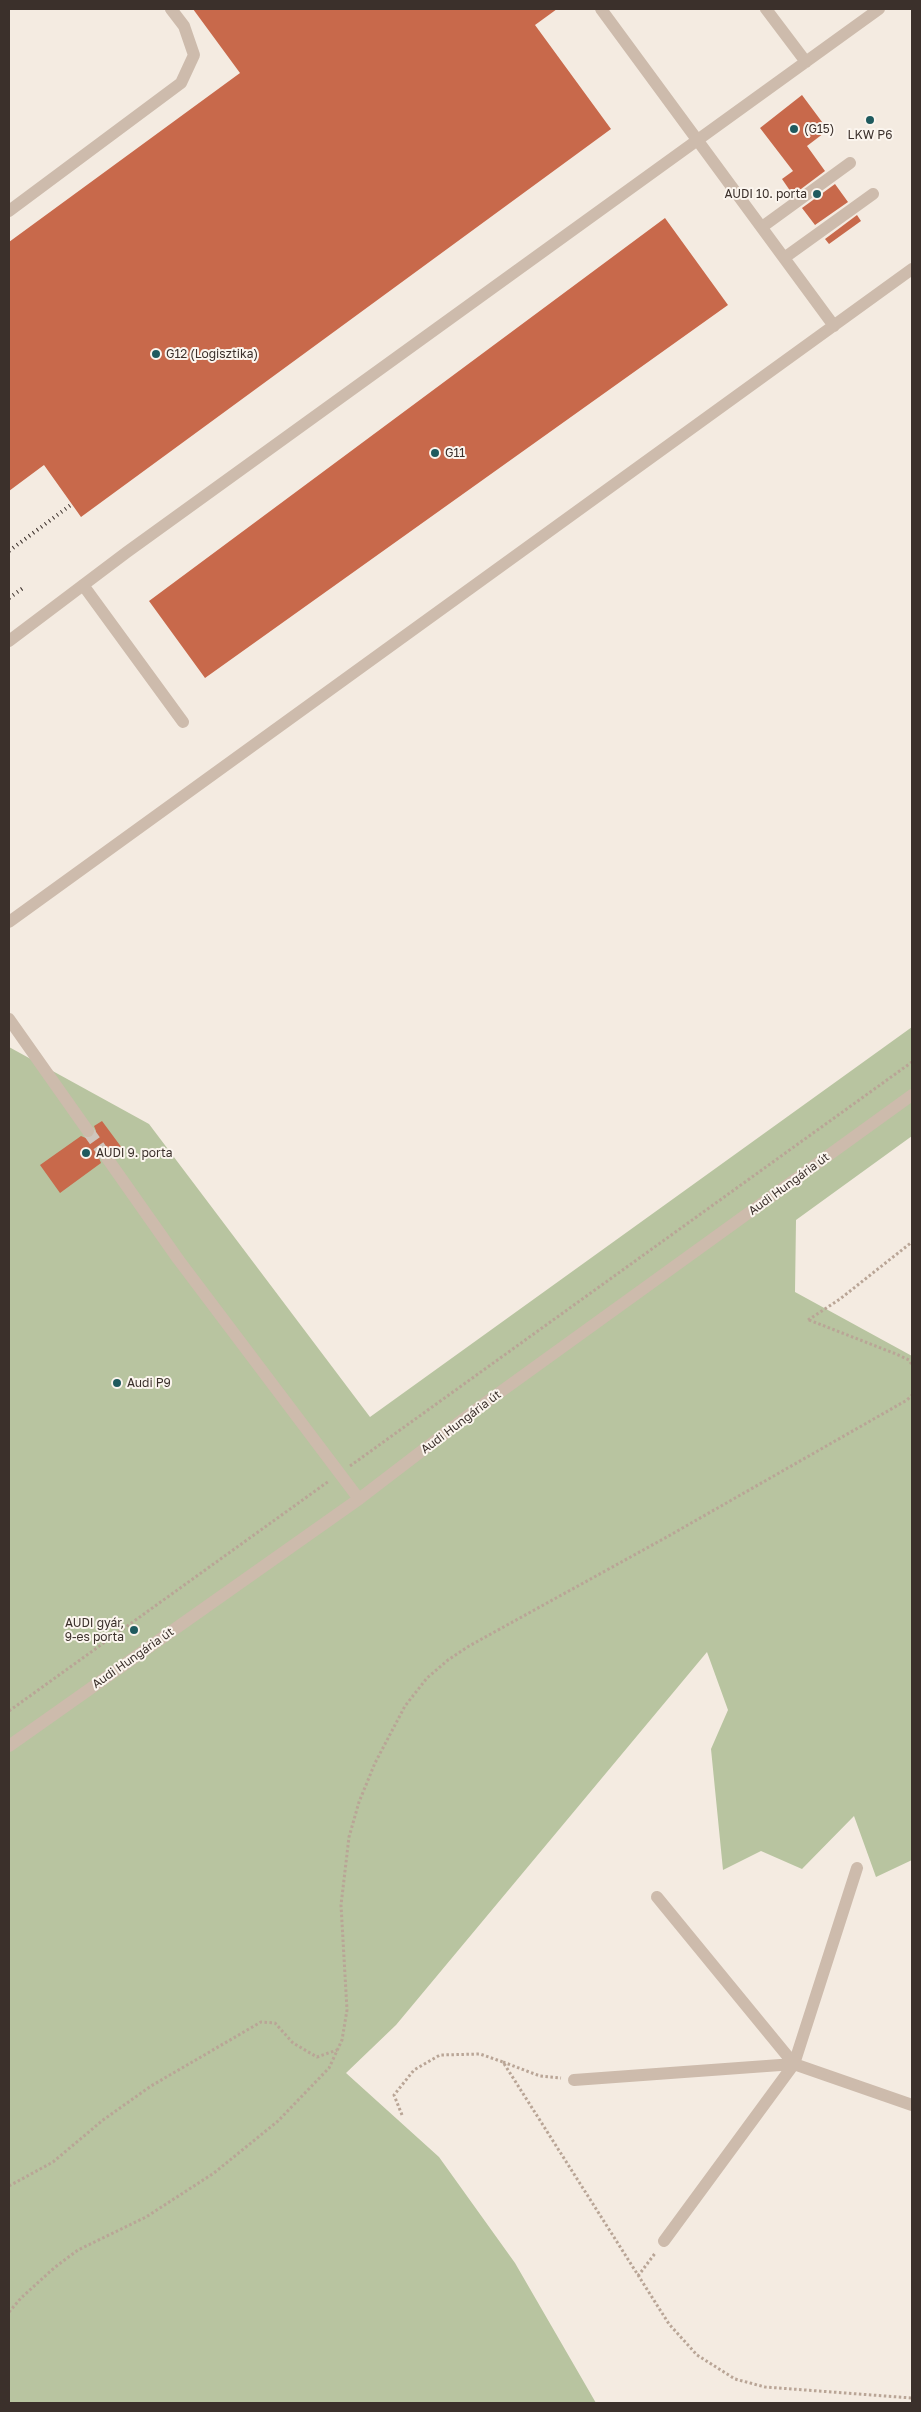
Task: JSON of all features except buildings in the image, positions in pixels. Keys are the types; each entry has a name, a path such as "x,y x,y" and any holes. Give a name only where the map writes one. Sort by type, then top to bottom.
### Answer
{"street":[{"path":"9,211 181,83 194,55 184,26 171,9"},
{"path":"601,9 834,326"},
{"path":"766,9 806,62"},
{"path":"9,640 880,9"},
{"path":"762,227 850,163"},
{"path":"784,258 873,194"},
{"path":"9,922 912,269"},
{"path":"83,585 182,722"},
{"path":"9,1019 88,1131"},
{"name":"Audi Hungária út","path":"9,1746 359,1499 474,1411 912,1095"},
{"path":"108,1158 178,1259 359,1499"},
{"path":"664,2241 794,2064 857,1868"},
{"path":"657,1897 794,2064"},
{"path":"574,2080 794,2064 912,2105"}],"path":[{"path":"9,1711 912,1062"},
{"path":"912,1242 840,1299 808,1320 896,1354 909,1360 912,1366"},
{"path":"9,2312 21,2298 54,2268 78,2250 146,2217 214,2173 278,2122 329,2068 342,2040 347,2010 341,1905 349,1837 359,1802 375,1763 405,1706 426,1678 469,1646 691,1524 907,1400 912,1394"},
{"path":"9,2186 53,2162 103,2120 151,2086 261,2022 275,2022 293,2043 317,2057 338,2050"},
{"path":"402,2115 394,2095 414,2070 440,2055 480,2054 540,2076 574,2080"},
{"path":"503,2062 669,2324 697,2355 735,2379 765,2387 912,2398"},
{"path":"638,2276 664,2241"}],"green space":[{"path":"912,1027 912,1136 796,1220 795,1292 912,1356 912,1860 876,1877 854,1816 802,1869 761,1851 723,1870 711,1749 728,1710 707,1652 396,2025 346,2073 439,2157 515,2263 596,2403 9,2403 9,1047 149,1124 370,1417"}],"tunnel":[{"path":"88,1131 107,1158"}],"railway":[{"path":"9,551 72,504"},
{"path":"9,598 23,588"}],"place":[{"name":"LKW P6","path":"870,120"},
{"name":"(G15)","path":"794,129"},
{"name":"AUDI 10. porta","path":"817,194"},
{"name":"G12 (Logisztika)","path":"156,354"},
{"name":"G11","path":"435,453"},
{"name":"AUDI 9. porta","path":"86,1153"},
{"name":"Audi P9","path":"117,1383"},
{"name":"AUDI gyár, 9-es porta","path":"134,1630"}]}
